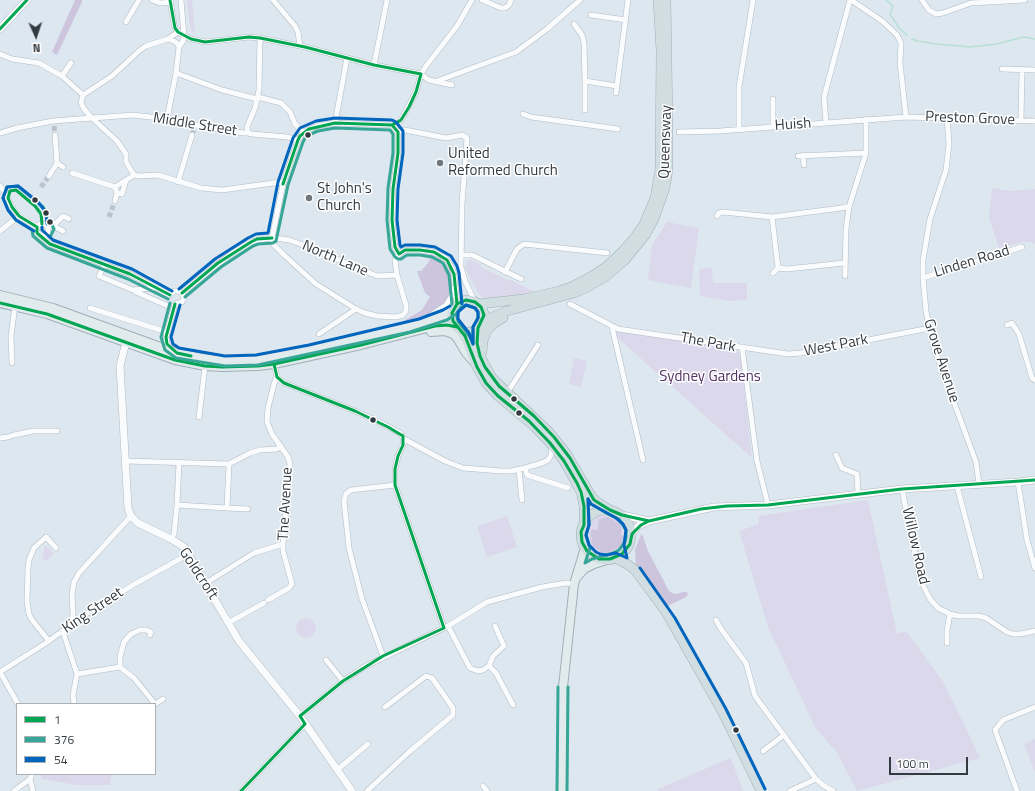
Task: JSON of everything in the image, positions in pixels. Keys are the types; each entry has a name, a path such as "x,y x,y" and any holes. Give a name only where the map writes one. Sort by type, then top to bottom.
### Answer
{"highway":[{"name":"Queensway","path":"477,303 524,299 571,287 606,267 624,251 644,224 655,198 660,169 660,51 658,0"},
{"name":"Queensway","path":"480,325 499,314 574,293 586,288 605,277 625,260 646,234 654,219 663,195 668,170 666,0"},
{"path":"584,525 584,506 581,492 564,461 552,445 529,421 490,387 483,378 478,362 452,317 455,307 466,300 477,303 483,311 480,325 478,362 507,393 534,416 549,432 566,453 592,497 597,502 622,516 629,524 632,534 629,545 622,554 611,559"},
{"path":"478,362 483,341 489,329 498,321 520,308"},
{"path":"459,328 471,331 480,325"},
{"path":"610,510 594,513 588,518 581,535 585,548 593,556 611,559 627,564 635,570 672,620 722,711 761,791"},
{"path":"629,545 635,570"}],"main road":[{"path":"0,295 52,308 177,353 225,361 257,360 310,350 420,324 445,315 455,307"},
{"path":"0,303 47,314 150,352 175,360 205,366 240,367 274,364 443,325 459,328"},
{"path":"405,334 441,331 451,333 457,338 466,353 478,362"},
{"path":"562,791 563,687 575,580 585,548"},
{"path":"575,580 584,569 594,564 611,559"}],"street":[{"path":"0,29 27,0"},
{"path":"126,22 139,0"},
{"path":"152,0 160,3 170,1 174,24 178,32 191,40 205,42 250,37 260,38 300,46 374,66 421,74 429,80 452,85"},
{"path":"167,119 176,73 179,47 184,36 181,0"},
{"path":"273,0 295,26 298,32 300,46"},
{"path":"374,66 387,0"},
{"path":"455,307 456,284 452,268 447,260 434,252 405,250 399,254 396,260 397,275 406,305 406,311 403,315 396,317 377,316 356,309 316,284 284,255 274,244 272,238 283,184 298,140 303,132 317,126 335,123 392,125 401,120 416,92 421,74 458,26 472,0"},
{"path":"482,0 501,8 505,8 510,5 511,0"},
{"path":"616,93 628,0"},
{"path":"739,129 739,87 753,0"},
{"path":"826,123 824,97 851,0 882,21 897,35 901,43 900,63 906,117"},
{"path":"922,0 929,10 936,14 971,3 1025,0"},
{"path":"436,81 524,49 578,1"},
{"path":"590,15 626,20"},
{"path":"574,24 582,35 584,43 585,110"},
{"path":"134,175 126,162 126,154 117,141 84,109 82,103 83,95 112,76 146,46 168,39 178,32"},
{"path":"248,132 247,127 259,90 260,38"},
{"path":"168,39 174,41 179,47"},
{"path":"0,54 12,59 39,63 62,76 83,95"},
{"path":"335,123 347,58"},
{"path":"62,76 71,63"},
{"path":"1002,69 1035,70"},
{"path":"1021,120 1022,69"},
{"path":"176,73 222,90 281,103 290,112 295,124 303,132"},
{"path":"585,81 617,86"},
{"path":"773,99 773,127"},
{"path":"524,114 618,128"},
{"name":"Middle Street","path":"0,133 17,128 92,118 133,116 167,119 195,127 243,133 248,132 252,134 287,137 298,140"},
{"name":"Huish","path":"679,132 773,127 906,117"},
{"name":"Preston Grove","path":"906,117 1035,120"},
{"name":"Grove Avenue","path":"947,118 949,144 946,170 930,219 923,260 923,278 926,311 934,348 976,462 979,484"},
{"path":"845,276 844,263 849,207 866,153 866,119"},
{"path":"401,120 405,130"},
{"path":"392,125 398,132 398,153 392,190 392,220 395,247 399,254"},
{"path":"398,132 405,130 430,136 446,138 462,135 467,138 462,204 461,267 462,274 477,303"},
{"path":"178,182 192,135"},
{"path":"49,176 57,163 55,136"},
{"path":"804,164 800,156 866,153"},
{"path":"57,163 63,167"},
{"path":"72,173 115,187"},
{"path":"115,187 134,175 158,175 201,188 222,190 281,182 283,184"},
{"path":"117,193 122,194 126,180"},
{"path":"0,186 19,216 36,227 37,233 50,244 130,274 154,288 170,295"},
{"path":"115,187 117,193 115,201"},
{"path":"717,216 719,213 723,212 772,217 849,207"},
{"path":"0,231 19,216"},
{"path":"42,236 48,234 50,226 56,223 63,216 69,219"},
{"path":"772,217 778,268"},
{"path":"36,227 46,224 63,231"},
{"name":"North Lane","path":"182,293 218,263 257,239 272,238 289,240 377,276 397,275"},
{"path":"505,272 517,249 524,244 607,253"},
{"name":"Linden Road","path":"923,278 1022,247"},
{"path":"461,255 472,255 521,279"},
{"path":"778,268 787,269 844,263"},
{"path":"105,264 99,276 168,306"},
{"path":"773,273 778,268"},
{"path":"420,324 446,305 456,284"},
{"path":"133,290 154,288"},
{"path":"170,295 176,290 182,293 184,298 182,302 175,304"},
{"path":"170,295 170,300 175,304"},
{"path":"175,304 167,335 167,344 177,353"},
{"name":"The Park","path":"570,304 618,329 742,348 757,461 768,505"},
{"path":"12,363 11,336 15,306"},
{"path":"90,308 167,335"},
{"path":"319,334 356,309"},
{"path":"1017,319 1010,324 1019,334 1032,378 1035,380"},
{"path":"612,327 643,460"},
{"name":"West Park","path":"742,348 788,354 801,353 930,328"},
{"path":"152,344 159,342 167,335"},
{"path":"72,625 74,612 72,595 74,582 80,573 131,516 128,508 120,366 126,342"},
{"path":"507,393 538,345"},
{"path":"274,364 277,377 284,384 355,411 381,423 400,433 404,439 445,461 463,468 501,471 519,470 548,460 551,455 552,445"},
{"path":"199,417 205,366"},
{"name":"The Avenue","path":"228,623 289,588 292,584 283,544 290,464 288,457 272,434 267,422 268,408 277,377"},
{"path":"0,438 33,432 57,430"},
{"path":"404,439 395,469 395,485 446,627 470,668 478,671 484,670 489,666 493,656 504,646 504,643 495,626"},
{"path":"126,461 229,464 250,453 260,450 277,449 280,446"},
{"path":"836,455 842,468 857,474 858,495"},
{"path":"172,539 174,534 177,505 179,463"},
{"path":"227,508 229,464"},
{"path":"525,468 527,475 565,486"},
{"path":"519,470 522,500"},
{"path":"632,534 641,525 650,521 714,507 768,505 902,489 1035,480"},
{"path":"1018,482 1027,540 1035,568"},
{"path":"383,656 362,599 349,548 344,500 346,494 351,490 395,485"},
{"path":"957,486 982,577"},
{"name":"Willow Road","path":"902,489 920,579 924,590 938,608 958,616 979,616 986,618 1007,632 1013,634 1035,631"},
{"path":"177,505 248,509"},
{"name":"Goldcroft","path":"131,516 138,523 172,539 184,547 239,641 300,716 352,791"},
{"path":"622,516 650,521"},
{"path":"49,641 29,614 27,601 28,568 29,560 34,548 46,537 56,548"},
{"path":"206,583 254,553 283,544"},
{"name":"King Street","path":"0,672 133,585 189,554"},
{"path":"300,716 342,681 364,667 383,656 446,627 487,602 542,587 575,580"},
{"path":"947,643 947,630 950,614"},
{"path":"716,620 746,663 755,696 816,779 823,786 833,791"},
{"path":"120,667 120,657 124,642 131,634 140,630 152,633"},
{"path":"63,632 77,674 73,694 74,703"},
{"path":"326,660 342,681"},
{"path":"489,666 496,673 510,703"},
{"path":"77,674 120,667 134,678 154,703"},
{"path":"0,672 17,703"},
{"path":"367,791 409,752 453,715 453,708 432,678 426,676 385,707"},
{"path":"156,703 163,699"},
{"path":"1017,791 995,730 1003,720 1035,707"},
{"path":"241,791 305,724"},
{"path":"763,751 784,735"},
{"path":"337,770 368,744"},
{"path":"14,791 31,776"},
{"path":"31,776 34,791"},
{"path":"790,791 816,779"},
{"path":"483,786 486,791"}],"green space":[{"path":"187,0 192,0 195,34 190,28"},
{"path":"992,188 1010,191 1035,189 1035,244 1032,242 1024,242 999,248 989,218"},
{"path":"667,222 699,228 691,288 648,280 652,245"},
{"path":"469,259 481,265 481,267 533,291 532,294 487,299 482,297 478,293 465,268"},
{"path":"712,268 713,283 747,283 747,300 730,301 700,296 699,269"},
{"name":"Sydney Gardens","path":"619,331 733,348 739,353 752,458 619,339 617,334"},
{"path":"574,358 587,361 581,387 569,384"},
{"path":"868,500 897,634 906,631 944,683 980,758 857,791 838,754 815,727 768,627 739,531 759,524 758,516"},
{"path":"603,514 611,514 619,517 625,523 628,535 625,547 619,553 611,556 603,556 595,553 589,547 586,539 586,531 589,523 595,517"},
{"path":"507,516 517,547 487,557 477,526"},
{"path":"45,546 54,553 47,561 42,558"},
{"path":"306,618 313,621 316,628 313,635 306,638 299,635 296,628 299,621"},
{"path":"1035,739 1035,772 1024,744"},
{"path":"731,758 743,791 659,791 658,789"},
{"path":"41,775 112,775 110,785 76,785 42,779"}],"shaded area":[{"path":"75,0 82,0 82,2 57,55 52,52"},
{"path":"431,254 441,259 450,270 453,286 451,292 444,304 428,314 407,323 405,320 422,310 430,297 425,293 417,271 421,271 429,262"},
{"path":"608,517 620,524 622,530 621,534 624,538 623,542 618,548 607,553 601,552 593,546 590,533 592,529 597,530 599,519"},
{"path":"641,534 648,551 669,591 676,594 687,592 688,595 686,597 668,606 666,605 636,566 635,550"}],"waterway":[{"path":"886,0 893,6 890,14 899,28 907,35"},
{"path":"912,39 936,44 970,47 996,44 1024,37 1035,39"}],"tunnel":[{"path":"54,126 55,135"},
{"path":"192,135 194,129"},
{"path":"41,187 49,176"},
{"path":"109,217 115,201"}],"transit line":[{"name":"1","path":"0,29 27,0"},
{"name":"1","path":"170,0 175,28 178,32 191,39 205,42 249,37 260,38 305,47 374,65 421,74 416,92 409,107 401,120 392,125"},
{"name":"54","path":"179,289 215,259 248,238 256,234 268,233 278,182 293,138 300,128 316,121 335,118 392,120 396,122 403,131 403,153 398,189 397,220 400,245 401,247 405,245 435,247 451,256 459,273 462,304"},
{"name":"1","path":"283,184 298,140 300,136 309,129 335,123 392,125 398,132 398,153 393,189 392,220 395,247 399,254 405,250 420,250 434,252 447,260 454,274 457,304"},
{"name":"376","path":"185,297 221,267 253,246 258,244 273,243 276,241 288,185 306,136 318,131 335,128 390,130 393,134 393,153 388,188 387,220 390,249 398,259 401,259 407,255 420,255 432,257 443,263 449,275 452,304"},
{"name":"376","path":"50,237 54,229 51,223 47,220 43,207 18,186 7,187 3,198 8,210 16,220 32,230 33,236 47,248 128,279 168,299"},
{"name":"54","path":"34,231 16,220 8,210 3,198 7,187 18,186 38,202 46,212 47,224"},
{"name":"1","path":"37,227 19,216 12,207 8,198 10,191 16,190 35,206 41,214 42,224"},
{"name":"1","path":"37,227 37,233 50,244 130,274 170,295"},
{"name":"54","path":"42,227 42,230 53,240 132,269 172,291"},
{"name":"1","path":"182,293 218,263 251,242 257,239 272,238"},
{"name":"1","path":"466,300 475,302 481,307 484,315 478,328 477,343 480,356 485,367 499,386 534,416 554,437 570,458 594,500 610,510 622,515 649,521 641,525 632,534 630,544 622,554 610,559 599,559 587,551 582,542 581,532 584,525 584,506 581,492 577,483 564,461 550,443 529,421 498,396 486,383 477,367 465,336 453,321 452,313 457,304 466,300"},
{"name":"1","path":"0,303 47,314 175,360 205,366 222,367 274,364 361,345 435,326 447,325 457,327"},
{"name":"376","path":"170,303 161,337 165,350 176,358 225,366 258,365 410,332 447,320 456,314 461,307"},
{"name":"1","path":"175,304 166,337 167,344 177,353 191,356"},
{"name":"54","path":"180,305 171,337 173,344 179,348 225,356 256,355 309,345 419,319 450,306"},
{"name":"376","path":"466,305 475,308 478,312 478,318 473,327 473,344 457,317 459,310 466,305"},
{"name":"54","path":"466,305 475,308 478,312 478,318 473,327 473,344 469,333 458,319 458,312 466,305"},
{"name":"1","path":"241,791 305,724 300,716 343,681 383,656 444,628 395,485 395,469 398,456 403,445 403,436 355,411 284,383 277,377 274,364"},
{"name":"1","path":"649,521 701,509 727,506 768,505 902,489 1035,480"},
{"name":"376","path":"588,499 591,504 619,519 626,530 626,537 625,542 619,550 592,559 585,563 590,548 586,535 589,525 588,499"},
{"name":"54","path":"588,499 591,504 616,518 623,524 626,530 624,545 627,558 616,553 607,555 600,554 589,545 586,535 589,525 588,499"},
{"name":"54","path":"640,568 675,618 726,709 765,789"},
{"name":"376","path":"557,791 558,687"},
{"name":"376","path":"567,791 568,687"}],"place":[{"name":"United Reformed Church","path":"440,163"},
{"name":"St John's Church","path":"309,198"}]}
